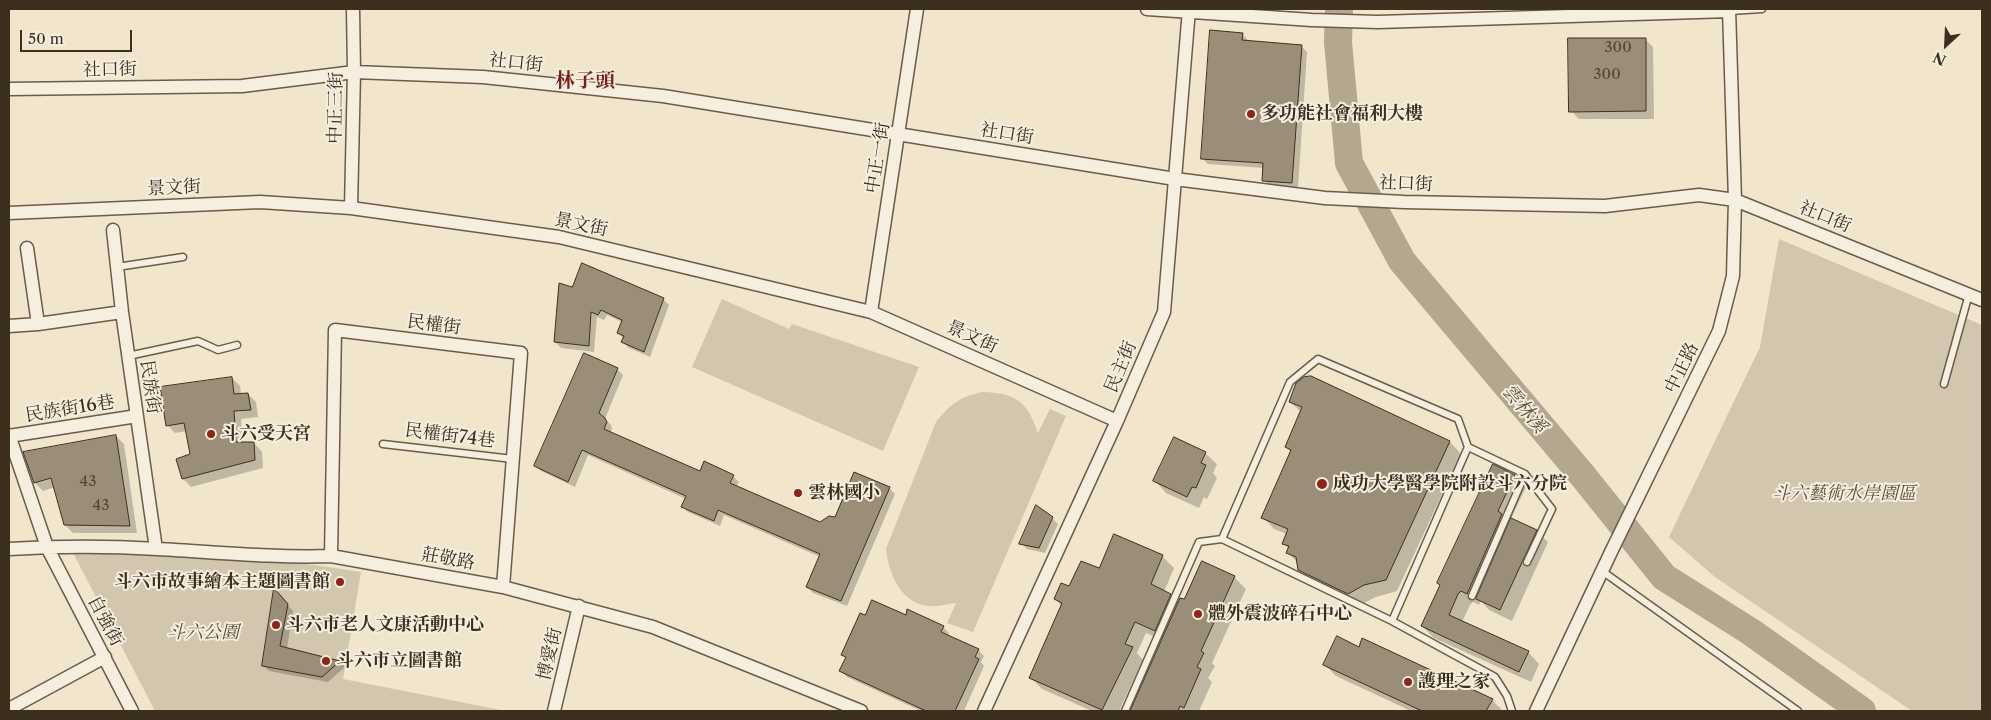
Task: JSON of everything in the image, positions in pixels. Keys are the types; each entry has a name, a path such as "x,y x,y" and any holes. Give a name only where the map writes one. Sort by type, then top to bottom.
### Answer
{"street":[{"name":"中正三街","path":"350,208 354,72 352,9"},
{"name":"中正一街","path":"871,312 917,9"},
{"path":"1147,9 1188,10 1312,20 1378,22 1730,10"},
{"name":"民主街","path":"984,711 1117,421 1164,312 1188,10"},
{"name":"中正路","path":"1536,711 1719,331 1733,276 1735,200 1730,10"},
{"name":"社口街","path":"9,89 242,86 354,72 483,78 663,96 1175,179 1325,198 1404,202 1605,206 1699,195 1735,200 1982,300"},
{"name":"景文街","path":"9,213 260,202 350,208 559,237 871,312 1117,421"},
{"name":"民族街","path":"113,230 122,312 156,549"},
{"path":"27,248 38,324"},
{"path":"9,326 38,324 122,312"},
{"name":"民權街","path":"331,556 335,330 521,353 503,587"},
{"name":"民族街16巷","path":"9,436 137,416"},
{"path":"9,436 47,547"},
{"name":"莊敬路","path":"9,549 47,547 156,549 303,557 331,556 503,587 654,627 856,710"},
{"name":"自強街","path":"47,547 132,711"},
{"name":"博愛街","path":"554,711 579,606"},
{"path":"9,709 105,656"}],"lane":[{"path":"1730,10 1762,9"},
{"path":"117,267 183,257"},
{"path":"1944,384 1969,294"},
{"path":"128,356 198,341 218,350 237,345"},
{"path":"1222,539 1290,382 1318,359 1458,419 1468,447 1392,621"},
{"name":"民權街74巷","path":"383,444 513,459"},
{"path":"1468,447 1525,474 1552,509 1527,562"},
{"path":"1472,596 1525,474"},
{"path":"1125,711 1199,542 1222,539 1392,621 1495,677 1512,711"},
{"path":"1602,571 1798,711"}],"green space":[{"name":"斗六藝術水岸園區","path":"1779,239 1982,325 1982,711 1912,711 1715,577 1669,537 1760,347"},
{"path":"722,299 789,329 792,324 919,367 883,451 692,367"},
{"path":"982,392 1004,394 1019,401 1029,413 1038,433 1050,409 1066,416 973,632 947,623 956,603 928,606 910,599 903,593 893,577 886,549 936,422 956,402"},
{"name":"斗六公園","path":"70,547 252,558 361,572 343,679 506,711 155,711"}],"building":[{"name":"多功能社會福利大樓","path":"1210,30 1243,33 1242,40 1302,45 1292,183 1262,181 1263,163 1201,159"},
{"path":"1568,38 1646,38 1646,111 1569,112"},
{"path":"582,263 664,298 644,352 621,342 624,336 617,333 622,320 601,310 598,315 591,312 589,346 554,342 559,283 572,287"},
{"path":"584,353 618,368 599,413 607,422 604,429 700,471 704,461 734,475 730,483 820,522 829,516 835,517 854,472 890,487 841,601 806,587 820,554 718,510 714,521 681,507 686,496 582,450 568,482 534,466"},
{"path":"1311,376 1450,441 1386,580 1364,585 1348,594 1298,570 1296,557 1286,553 1289,546 1282,544 1288,529 1261,518 1291,450 1285,447 1302,407 1289,402 1296,383 1304,377"},
{"name":"斗六受天宮","path":"232,377 234,394 248,393 251,410 234,411 236,442 254,442 255,460 182,479 176,459 190,454 184,423 166,426 160,387"},
{"path":"116,435 130,526 64,525 51,478 34,483 23,452"},
{"path":"1174,437 1206,452 1201,463 1206,465 1196,488 1192,487 1187,497 1153,481"},
{"path":"1493,464 1515,475 1498,511 1502,514 1467,594 1461,591 1458,594 1449,615 1529,651 1519,672 1421,626 1440,585 1437,583"},
{"path":"1036,505 1053,517 1039,548 1019,544"},
{"path":"1511,518 1537,530 1500,610 1476,599"},
{"path":"1114,534 1163,555 1151,584 1171,594 1155,631 1135,622 1125,644 1133,647 1102,710 1029,678 1062,603 1054,599 1061,583 1069,586 1081,561 1099,568"},
{"name":"體外震波碎石中心","path":"1202,561 1235,576 1201,651 1204,653 1197,667 1201,669 1184,708 1180,706 1178,711 1130,711 1180,598 1184,599"},
{"name":"斗六市老人文康活動中心","path":"274,588 288,604 280,646 340,661 322,677 262,666"},
{"path":"872,600 906,615 907,609 944,626 941,632 979,649 975,657 979,659 955,711 926,711 839,671 846,657 841,655 860,613 865,615"},
{"name":"護理之家","path":"1337,636 1359,647 1362,638 1493,699 1486,711 1422,711 1323,665"}],"waterway":[{"name":"雲林溪","path":"1339,9 1338,42 1349,163 1402,261 1583,476 1664,577 1751,632 1862,711"}],"place":[{"name":"多功能社會福利大樓","path":"1251,114"},
{"name":"斗六受天宮","path":"211,434"},
{"name":"成功大學醫學院附設斗六分院","path":"1322,484"},
{"name":"雲林國小","path":"798,493"},
{"name":"斗六市故事繪本主題圖書館","path":"340,582"},
{"name":"體外震波碎石中心","path":"1198,614"},
{"name":"斗六市老人文康活動中心","path":"276,625"},
{"name":"斗六市立圖書館","path":"326,661"},
{"name":"護理之家","path":"1408,682"}],"district":[{"name":"林子頭","path":"585,81"}]}
